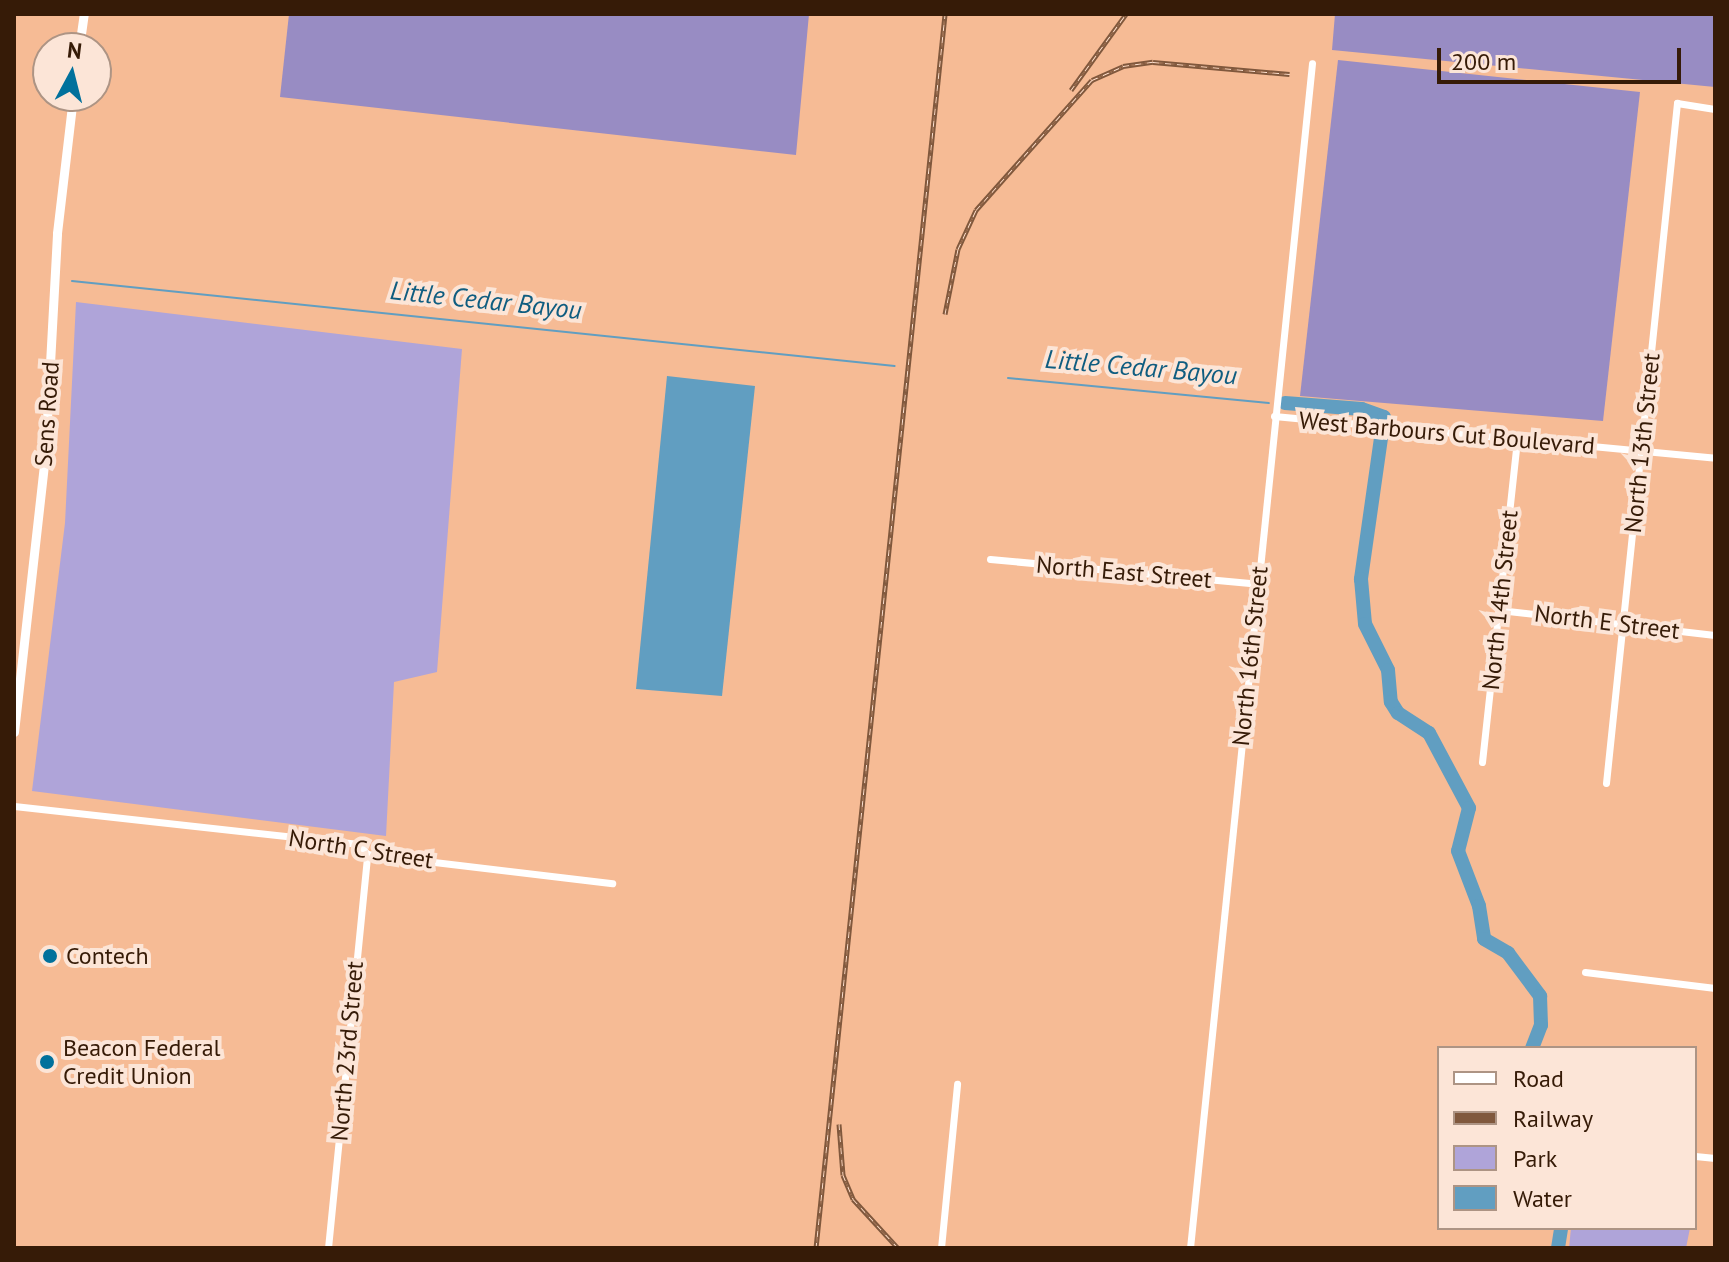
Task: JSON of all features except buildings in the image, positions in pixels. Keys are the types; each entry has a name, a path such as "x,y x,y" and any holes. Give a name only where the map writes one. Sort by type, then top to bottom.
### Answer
{"main road":[{"name":"Sens Road","path":"14,732 72,112"}],"street":[{"name":"North 16th Street","path":"1190,1248 1312,63"},
{"name":"North 13th Street","path":"1606,783 1677,103 1715,109"},
{"name":"West Barbours Cut Boulevard","path":"1274,416 1715,458"},
{"name":"North 14th Street","path":"1482,762 1517,438"},
{"name":"North East Street","path":"990,559 1258,584"},
{"name":"North E Street","path":"1499,610 1715,635"},
{"path":"14,634 25,636"},
{"name":"North C Street","path":"14,806 357,843 367,854 612,883"},
{"name":"North 23rd Street","path":"328,1248 367,854"},
{"path":"1585,972 1715,988"},
{"path":"941,1248 957,1084"}],"green space":[{"path":"76,302 462,349 437,672 394,682 386,836 32,791 65,523"},
{"path":"1571,1230 1690,1230 1686,1248 1569,1248"}],"shaded area":[{"path":"289,14 809,14 796,155 280,97"},
{"path":"1335,14 1715,14 1715,87 1332,50"},
{"path":"1338,60 1640,92 1603,421 1300,396"}],"water":[{"path":"667,376 755,386 722,696 636,689"}],"waterway":[{"name":"Little Cedar Bayou","path":"72,281 895,366"},
{"name":"Little Cedar Bayou","path":"1008,378 1269,403"},
{"name":"Little Cedar Bayou","path":"1285,403 1362,409 1384,417 1361,579 1365,624 1388,670 1391,702 1398,713 1429,733 1469,808 1458,851 1479,906 1484,939 1508,953 1540,996 1541,1025 1533,1046"},
{"name":"Little Cedar Bayou","path":"1558,1248 1561,1230"}],"railway":[{"path":"816,1248 945,14"},
{"path":"1071,90 1126,14"},
{"path":"945,314 958,249 976,210 1092,80 1123,66 1153,62 1289,74"},
{"path":"839,1124 843,1175 853,1199 898,1248"}],"place":[{"name":"Contech","path":"50,956"},
{"name":"Beacon Federal Credit Union","path":"47,1062"}]}
